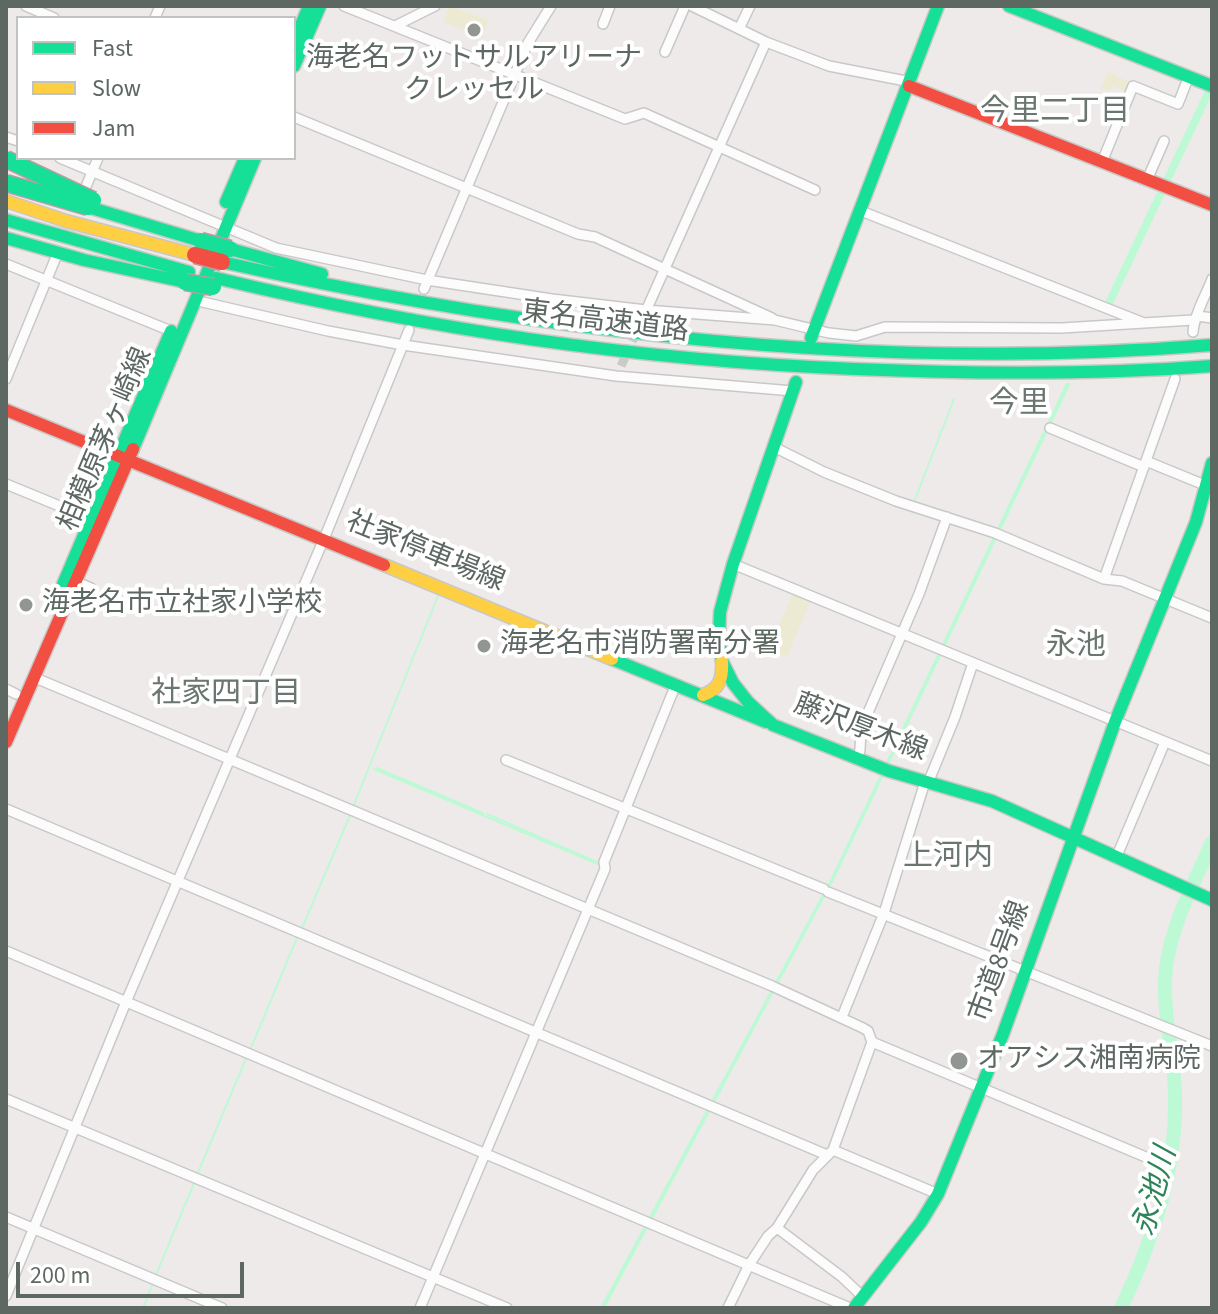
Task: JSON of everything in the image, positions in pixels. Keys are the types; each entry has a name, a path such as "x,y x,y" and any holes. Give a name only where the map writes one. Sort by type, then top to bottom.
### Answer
{"main road":[{"path":"296,37 309,6"},
{"path":"296,61 320,6"},
{"path":"813,339 938,6"},
{"path":"1009,6 1210,85"},
{"path":"910,84 1212,205"},
{"path":"6,159 86,206"},
{"name":"相模原茅ヶ崎線","path":"6,719 11,692 91,519 123,458 194,300 244,160"},
{"name":"相模原茅ヶ崎線","path":"6,742 33,677 83,585 123,458 171,331 254,160"},
{"path":"6,183 86,206 200,245"},
{"name":"東名高速道路","path":"6,201 66,221 200,245 226,256 346,290 511,318 647,336 813,339 866,352 1013,353 1212,345"},
{"name":"東名高速道路","path":"6,220 187,277 460,331 568,346 708,362 940,374 1062,374 1212,366"},
{"path":"6,238 84,260 187,277"},
{"name":"藤沢厚木線","path":"795,386 733,564 720,612 722,661 733,683 748,702 773,725 886,770 992,801 1199,895"},
{"name":"社家停車場線","path":"6,410 773,725"},
{"name":"市道8号線","path":"856,1304 921,1222 938,1194 1025,971 1115,722 1210,487 1212,463"},
{"path":"703,695 720,684 722,661"},
{"path":"721,703 732,697 733,683"}],"street":[{"path":"26,6 49,16"},
{"path":"344,6 625,119 641,112 815,190"},
{"path":"395,26 435,6"},
{"path":"426,284 514,74 528,43 551,6"},
{"path":"602,23 610,6"},
{"path":"665,52 685,6"},
{"path":"692,6 766,42 829,66 910,84"},
{"path":"739,29 750,6"},
{"path":"641,322 766,42"},
{"path":"1102,162 1133,86 1178,104 1189,76"},
{"path":"296,118 578,234 595,237 813,339 856,336 885,327 1062,328 1212,318"},
{"path":"1158,184 1164,141"},
{"path":"65,160 290,252 426,284 646,310 775,320"},
{"path":"86,206 97,160"},
{"path":"861,211 1147,324"},
{"path":"6,379 56,257"},
{"path":"6,264 171,331"},
{"path":"1193,332 1212,279"},
{"path":"194,300 403,345 618,371 795,386"},
{"path":"6,1296 126,1002 324,540 409,330"},
{"path":"1104,579 1175,379"},
{"path":"1050,428 1210,487"},
{"path":"774,447 881,495 997,534 1104,579 1122,581 1212,618"},
{"path":"6,484 91,519"},
{"path":"857,759 861,729 903,633 947,517"},
{"path":"733,564 1212,761"},
{"path":"842,1017 884,913 926,782 955,717 973,663"},
{"path":"33,677 774,987 868,1031 872,1042 830,1152 813,1170 777,1228 749,1265 728,1308"},
{"path":"420,1308 587,908 676,684"},
{"path":"1116,858 1165,742"},
{"path":"506,760 1212,1046"},
{"path":"6,809 710,1105 938,1194"},
{"path":"6,951 649,1221 656,1227 856,1304"},
{"path":"872,1042 1160,1163"},
{"path":"6,1099 507,1308"},
{"path":"6,1217 222,1308"},
{"path":"777,1228 842,1277 856,1304"}],"shaded area":[{"name":"海老名フットサルアリーナ クレッセル","path":"449,6 489,20 482,38 443,22"},
{"path":"1107,72 1131,82 1126,92 1112,86 1109,92 1101,88"},
{"path":"1066,383 1071,383 835,878 605,1308 600,1308 831,878"},
{"path":"793,593 811,600 787,657 769,649"}],"waterway":[{"path":"1109,303 1212,85"},
{"path":"914,502 954,399"},
{"path":"353,807 438,596"},
{"path":"377,768 483,813"},
{"path":"374,769 600,865"},
{"path":"302,928 351,813"},
{"path":"487,814 599,863"},
{"name":"永池川","path":"1121,1308 1155,1225 1173,1138 1174,1078 1165,995 1169,952 1184,904 1212,842"},
{"path":"250,1050 297,938"},
{"path":"197,1175 247,1056"},
{"path":"156,1275 195,1181"},
{"path":"143,1308 152,1285"}],"tunnel":[{"path":"621,366 636,333"}],"traffic: fast":[{"path":"296,37 309,6"},
{"path":"296,61 320,6"},
{"path":"811,338 938,6"},
{"path":"1009,6 1212,86"},
{"path":"6,159 93,200"},
{"path":"226,202 244,160"},
{"path":"133,449 254,160"},
{"path":"6,183 88,207"},
{"path":"88,207 201,241"},
{"path":"6,220 189,272"},
{"path":"6,238 84,260 185,282"},
{"path":"201,241 230,249"},
{"path":"230,249 322,274"},
{"path":"222,262 467,310 714,341 838,350 963,354 1087,352 1212,345"},
{"path":"216,278 454,327 533,340 692,358 773,365 989,373 1212,366"},
{"path":"185,282 213,287"},
{"path":"58,596 171,331"},
{"path":"796,382 733,564 720,612 722,661 733,683 748,702 773,725 889,771 992,801 1212,900"},
{"path":"854,1308 921,1222 938,1194 1003,1034 1115,722 1196,522 1212,463"},
{"path":"612,659 766,722"}],"traffic: slow":[{"path":"6,201 66,221 195,255"},
{"path":"384,565 612,659"},
{"path":"703,695 713,690 719,682 722,661"}],"traffic: jam":[{"path":"909,86 1212,205"},
{"path":"195,255 222,262"},
{"path":"6,410 384,565"},
{"path":"6,742 133,449"}],"place":[{"name":"海老名フットサルアリーナ クレッセル","path":"474,30"},
{"name":"海老名市立社家小学校","path":"26,605"},
{"name":"海老名市消防署南分署","path":"484,646"},
{"name":"オアシス湘南病院","path":"959,1061"}],"district":[{"name":"今里二丁目","path":"1055,113"},
{"name":"今里","path":"1019,405"},
{"name":"永池","path":"1076,647"},
{"name":"社家四丁目","path":"226,695"},
{"name":"上河内","path":"948,858"}]}
